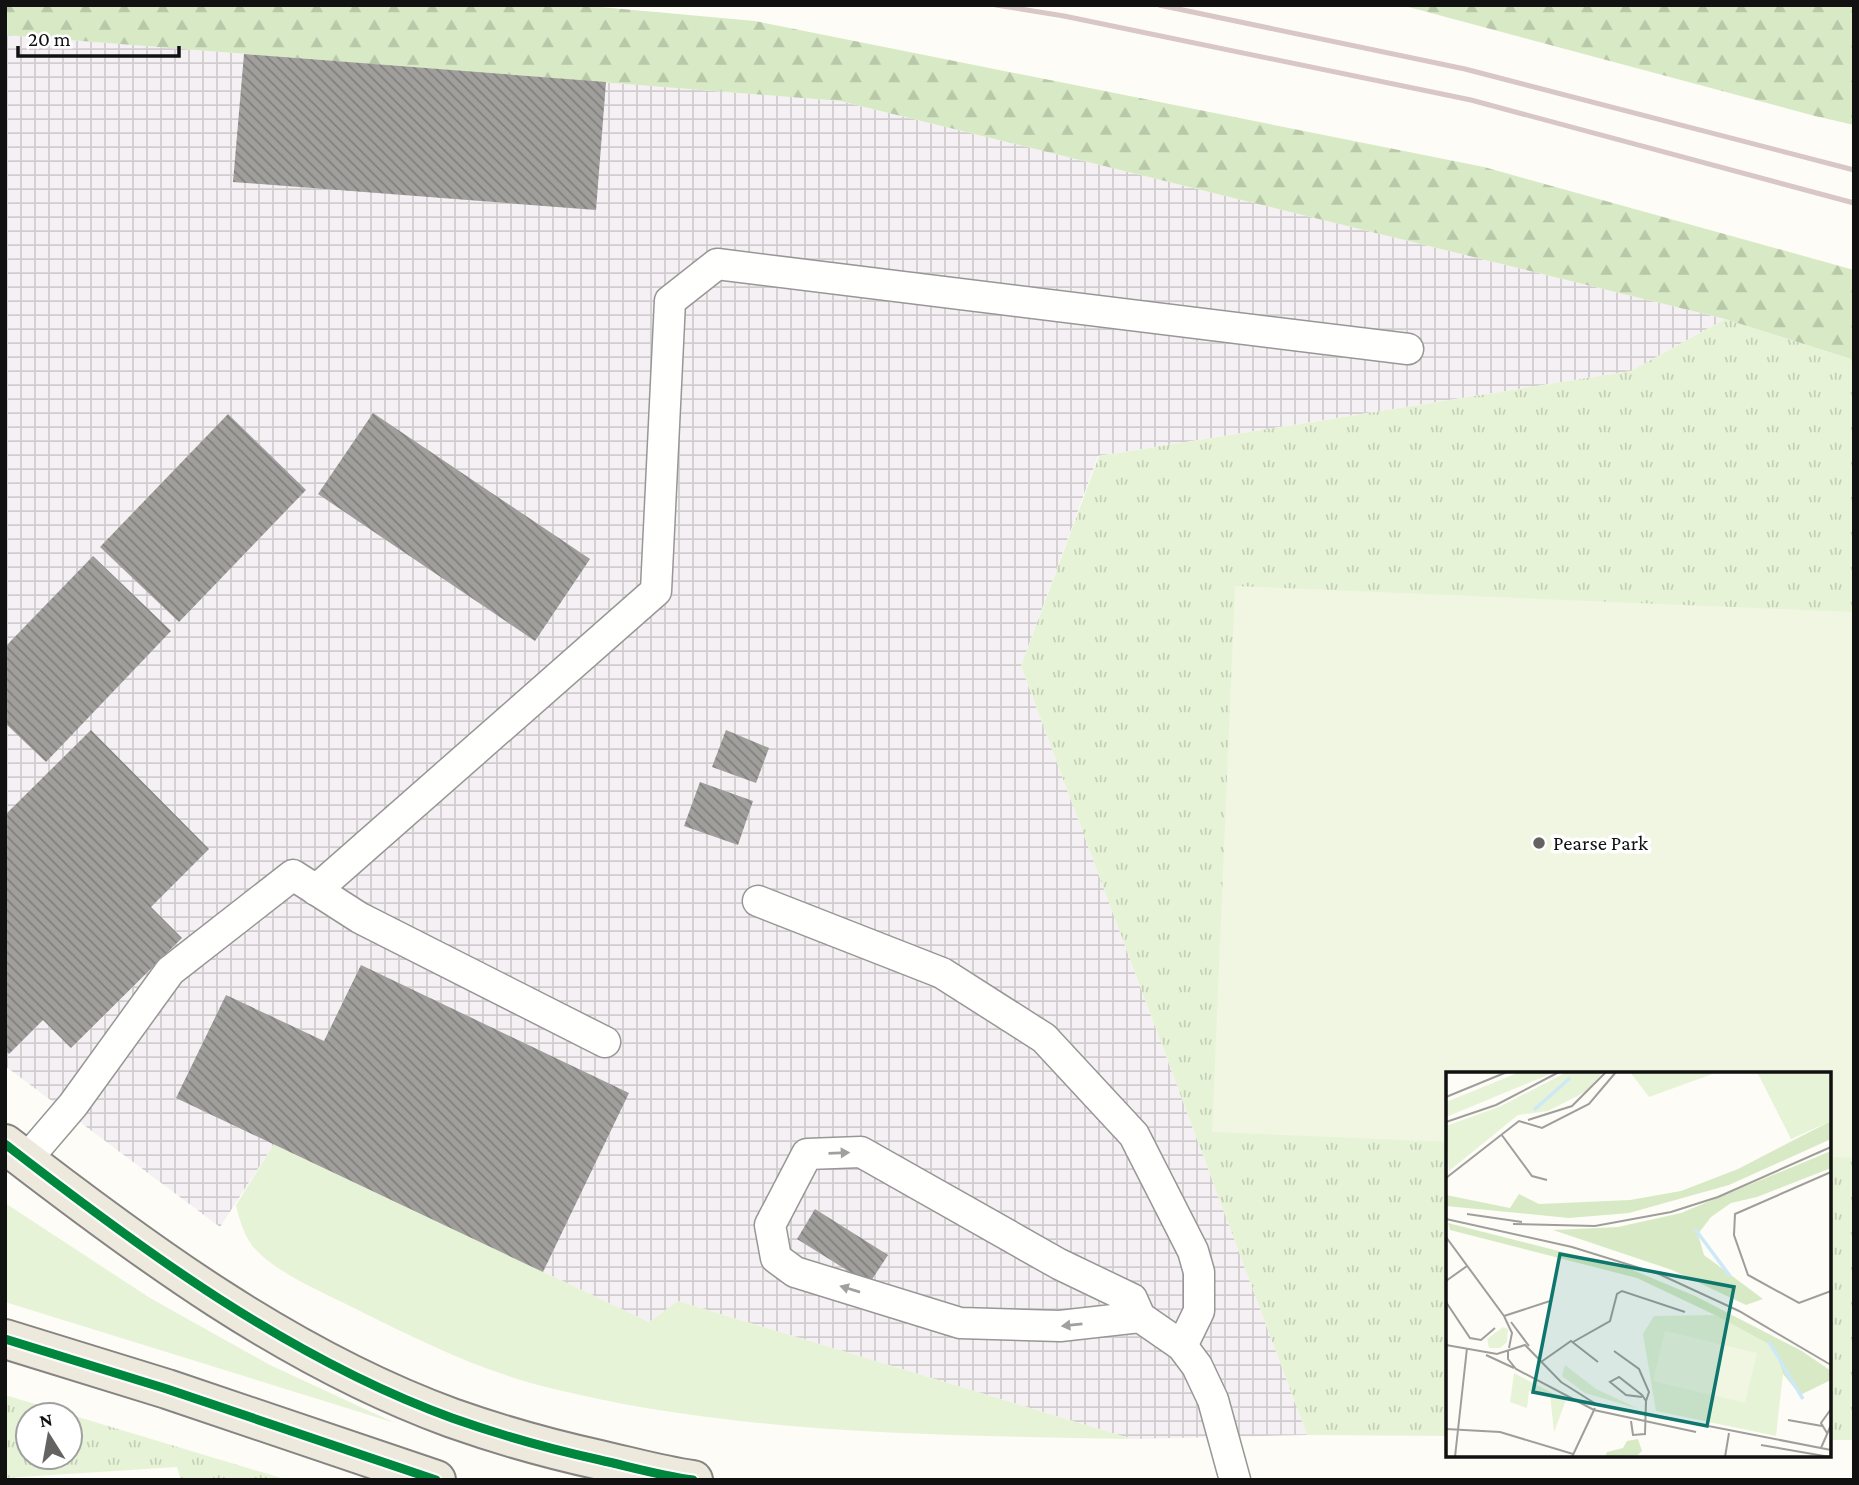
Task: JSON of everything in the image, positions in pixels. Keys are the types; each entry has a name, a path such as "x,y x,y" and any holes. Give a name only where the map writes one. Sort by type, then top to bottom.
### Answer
{"main road":[{"path":"16,1152 151,1253 265,1326 383,1389 452,1418 518,1439 685,1479"},
{"path":"5,1339 167,1389 436,1480"}],"lane":[{"path":"316,890 656,591 670,301 717,264 1408,349"},
{"path":"16,1152 72,1105 170,971 293,875 360,918 605,1042"},
{"path":"758,901 942,973 1044,1038 1134,1135 1193,1251 1199,1272 1199,1311 1182,1346"},
{"path":"1140,1317 1060,1326 960,1323 795,1272 776,1258 769,1225 807,1154 861,1152 1059,1264 1132,1298 1140,1317 1182,1346 1197,1366 1213,1400 1235,1480"}],"shaded area":[{"path":"5,35 840,101 1725,319 1631,371 1098,456 1021,666 1307,1435 1132,1439 678,1301 649,1322 274,1144 220,1227 5,1066"}],"green space":[{"path":"5,5 578,5 755,21 1484,167 1854,270 1854,360 1725,319 840,101 5,35"},
{"path":"1401,5 1854,5 1854,125 1815,116"},
{"path":"1725,319 1854,360 1854,1440 1831,1440 1831,1072 1446,1072 1446,1436 1307,1435 1021,666 1099,456 1631,371"},
{"name":"Pearse Park","path":"1235,586 1854,612 1854,1158 1831,1157 1831,1072 1446,1072 1446,1142 1212,1132"},
{"path":"274,1144 649,1322 678,1301 1132,1439 908,1433 759,1423 611,1402 538,1385 491,1370 424,1342 316,1290 260,1254 246,1235 236,1205"},
{"path":"5,1203 150,1298 270,1365 395,1423 5,1302"},
{"path":"5,1395 25,1401 14,1401 14,1471 84,1471 84,1419 288,1480 181,1480 177,1467 5,1478"}],"building":[{"path":"244,54 606,82 596,210 233,182"},
{"path":"373,413 590,559 535,641 318,494"},
{"path":"228,414 306,490 179,622 100,547"},
{"path":"93,556 171,631 46,762 5,723 5,647"},
{"path":"91,730 209,849 151,907 182,938 71,1048 43,1020 9,1054 5,1050 5,815"},
{"path":"726,730 769,748 756,783 712,767"},
{"path":"700,782 753,801 738,845 684,826"},
{"path":"361,965 629,1093 543,1272 176,1098 226,995 324,1041"},
{"path":"815,1209 888,1255 869,1284 797,1239"}],"railway":[{"path":"996,5 1064,16 1471,100 1854,203"},
{"path":"1159,5 1465,69 1854,170"}],"cycle path":[{"path":"5,1144 163,1261 218,1298 332,1365 391,1393 488,1430 563,1451 693,1480"},
{"path":"5,1339 167,1389 436,1480"}],"place":[{"name":"Pearse Park","path":"1539,843"}]}
